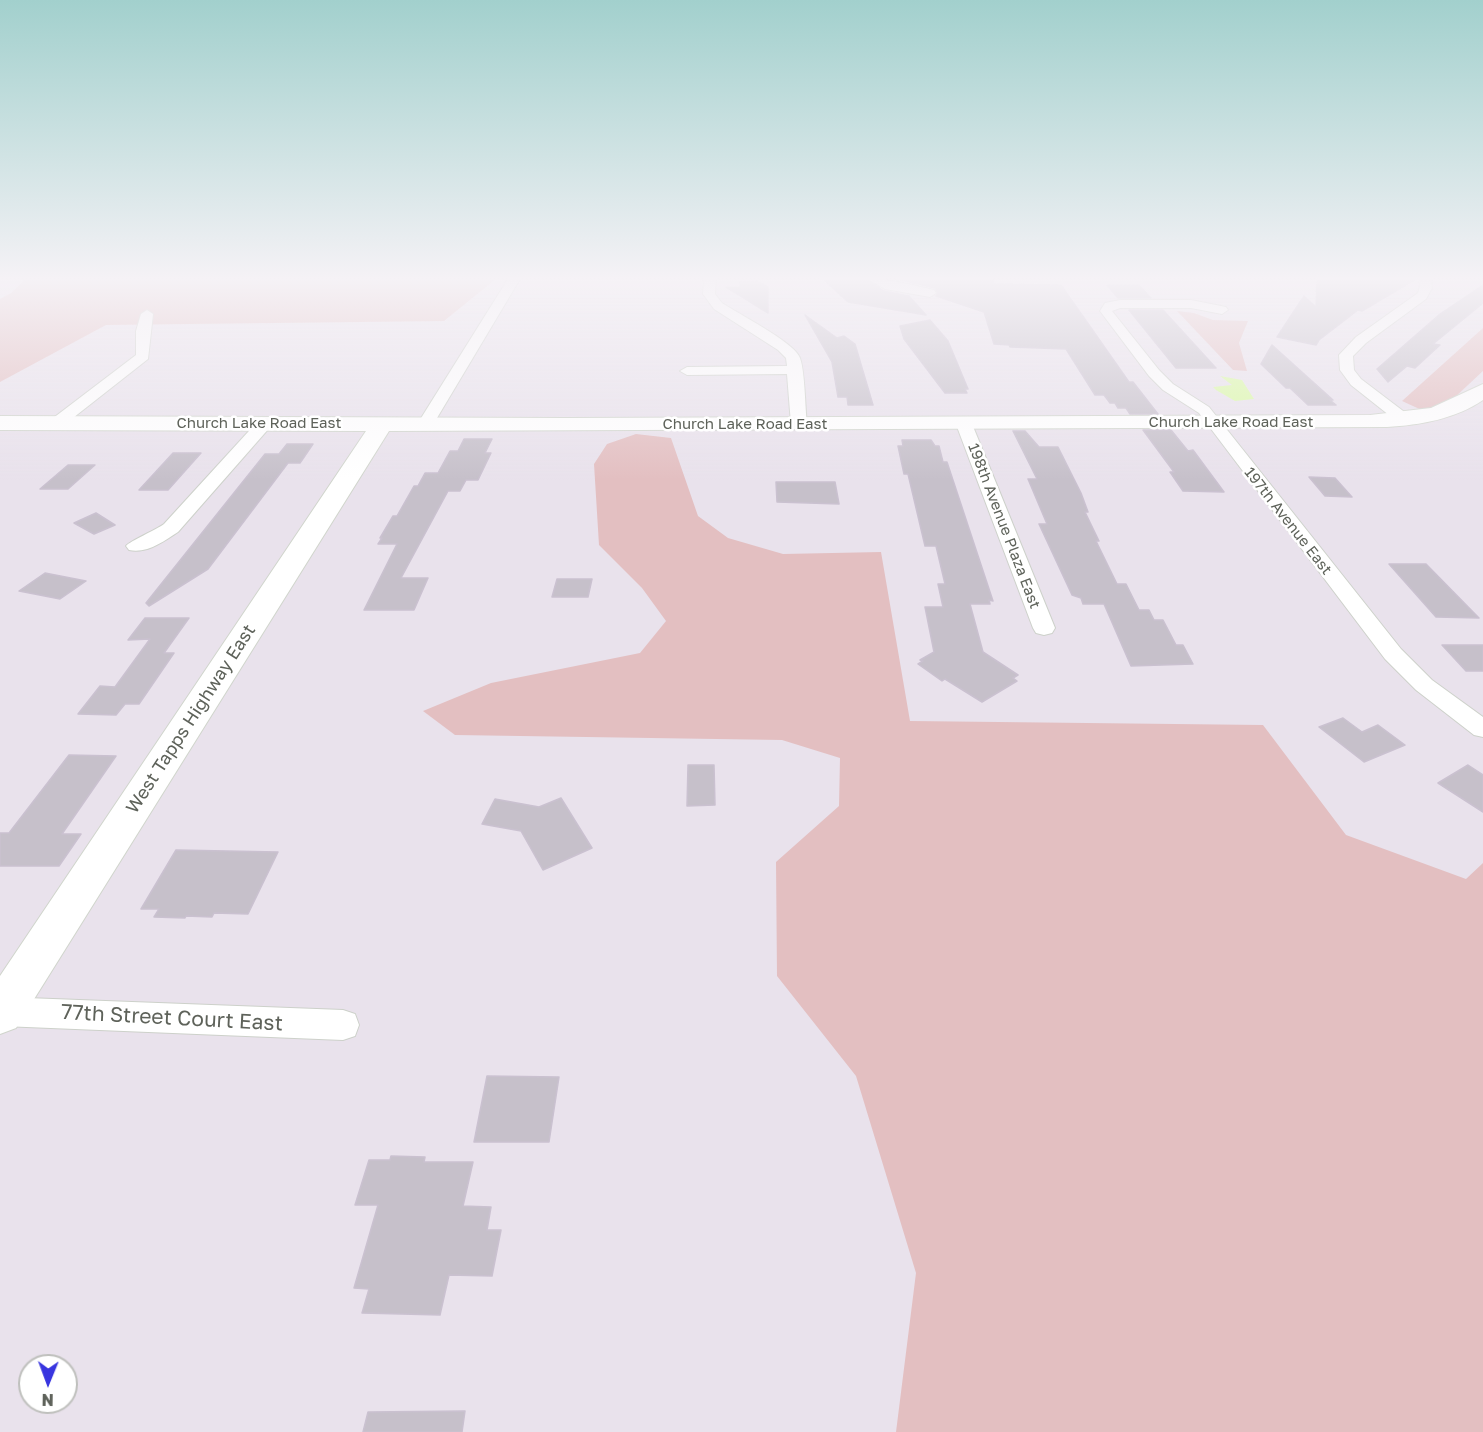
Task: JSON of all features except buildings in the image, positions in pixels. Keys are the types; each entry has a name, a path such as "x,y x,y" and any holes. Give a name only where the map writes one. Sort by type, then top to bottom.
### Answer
{"street":[{"path":"58,422 142,356 142,346"},
{"path":"426,423 473,346"},
{"path":"781,346 793,357 796,370 799,424"},
{"name":"197th Avenue East","path":"1133,346 1168,387 1204,410 1393,654 1424,685 1483,729"},
{"path":"1354,346 1346,355 1347,370 1356,382 1405,420"},
{"path":"687,371 796,370"},
{"name":"Church Lake Road East","path":"0,423 963,424 1405,420 1445,412 1467,403 1483,390"},
{"path":"136,546 153,540 171,528 265,423"},
{"name":"West Tapps Highway East","path":"1,1012 382,424"},
{"name":"198th Avenue Plaza East","path":"963,424 1044,628"},
{"name":"77th Street Court East","path":"1,1012 343,1025"}],"shaded area":[{"path":"0,346 67,346 0,382"},
{"path":"1210,346 1240,346 1247,371 1233,370"},
{"path":"1463,346 1483,346 1483,371 1453,399 1426,412 1402,401"},
{"path":"1220,376 1242,380 1254,399 1235,401 1216,390 1213,387 1232,385"},
{"path":"636,434 671,438 698,516 728,538 783,554 881,552 910,721 1263,725 1346,835 1466,879 1483,863 1483,1432 896,1432 916,1273 856,1076 777,976 776,862 839,806 840,758 782,740 455,735 423,711 491,683 640,653 666,621 642,588 599,545 594,464 607,444"}]}
